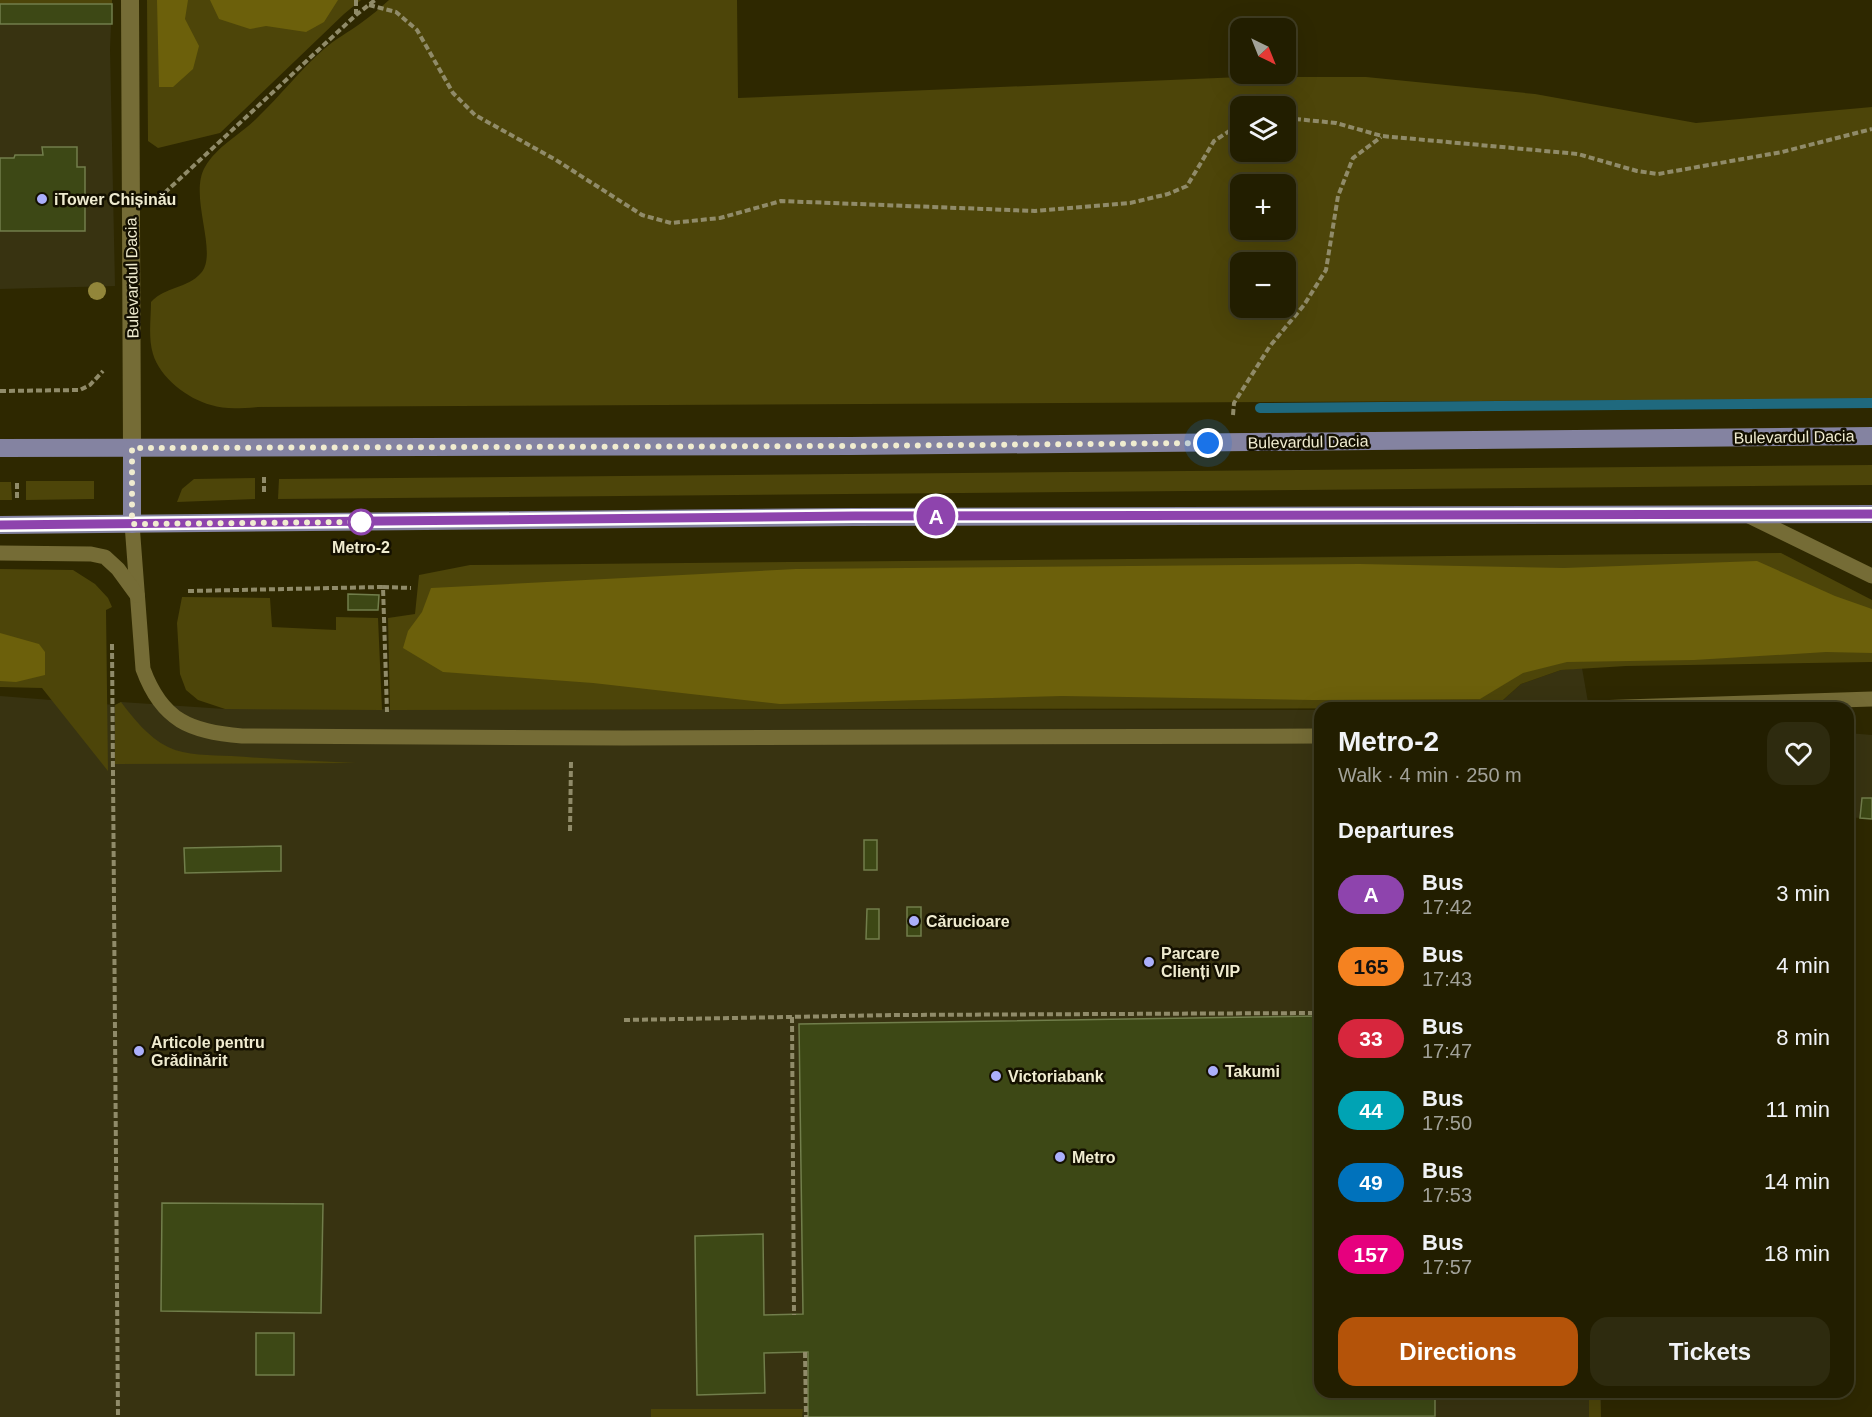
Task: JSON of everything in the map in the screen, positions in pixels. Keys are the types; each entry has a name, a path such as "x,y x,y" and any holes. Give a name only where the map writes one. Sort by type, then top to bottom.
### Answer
{"main road":[{"name":"Bulevardul Dacia","path":"0,448 850,446 1872,436"},
{"path":"132,448 132,524"},
{"path":"0,525 854,516 1872,513"}],"street":[{"name":"Bulevardul Dacia","path":"130,0 132,448"}],"lane":[{"path":"1744,514 1872,576"},
{"path":"132,524 143,669 150,689 176,718 193,728 215,734 612,738 1314,736"},
{"path":"0,553 91,554 105,557 138,596"},
{"path":"1779,702 1872,699"}],"path":[{"path":"356,0 356,15"},
{"path":"131,224 375,0"},
{"path":"369,5 396,12 417,30 453,93 475,115 556,160 642,215 671,223 720,218 781,201 1035,211 1130,203 1168,194 1187,186 1214,141 1230,131"},
{"path":"1296,119 1336,123 1382,136 1578,154 1637,171 1658,174 1782,152 1872,129"},
{"path":"1232,442 1234,403 1270,346 1304,305 1326,270 1338,196 1353,158 1382,136"},
{"path":"0,391 80,390 98,378 107,364"},
{"path":"264,477 264,500"},
{"path":"17,480 17,500"},
{"path":"383,587 387,714"},
{"path":"188,591 411,588"},
{"path":"112,643 118,1417"},
{"path":"570,831 571,762"},
{"path":"624,1020 1314,1012"},
{"path":"792,1017 794,1315"},
{"path":"792,1080 800,1079"},
{"path":"805,1352 806,1417"}],"shaded area":[{"path":"0,0 112,0 110,49 115,286 0,289"},
{"path":"0,0 112,0 112,4 0,4"},
{"path":"147,0 361,0 220,133 158,148 148,141"},
{"path":"157,0 188,0 185,19 199,46 193,69 173,87 159,87"},
{"path":"210,0 338,0 324,22 306,32 266,26 250,29 219,19"},
{"path":"389,0 737,0 738,98 1230,77 1230,84 1296,84 1296,77 1366,77 1535,94 1696,123 1872,107 1872,399 234,408 217,407 202,402 184,393 162,371 153,354 150,328 151,302 163,293 195,278 206,264 206,238 200,193 205,167 222,147 257,118 324,49"},
{"path":"1872,465 1872,485 278,499 279,479"},
{"path":"255,478 255,499 177,502 182,489 194,479"},
{"path":"26,481 94,481 94,499 26,500"},
{"path":"0,482 11,482 12,500 0,500"},
{"path":"1781,553 1872,600 1872,662 1626,666 1561,670 1521,684 1501,702 1314,702 1314,708 390,710 388,618 415,614 419,575 470,565"},
{"path":"1757,561 1835,596 1872,609 1872,653 1826,652 1694,660 1567,662 1523,673 1480,699 1313,700 1062,696 780,704 593,683 443,672 403,648 408,631 422,612 431,588 796,569 1359,564 1564,568"},
{"path":"0,569 73,570 95,584 108,598 112,607 106,610 108,771 42,688 0,687"},
{"path":"182,597 270,598 272,627 336,630 336,617 378,618 382,710 225,709 198,700 186,690 180,674 177,623"},
{"path":"0,633 39,644 45,652 45,675 16,682 0,681"},
{"path":"1582,668 1588,702 1501,702 1521,684 1561,670"},
{"path":"0,696 115,705 121,702 225,709 1314,710 1314,1398 1601,1398 1601,1417 0,1417"},
{"path":"121,702 148,733 175,750 191,754 356,763 115,764 115,705"},
{"path":"1854,734 1872,735 1872,819 1854,818"},
{"path":"1589,1398 1600,1398 1601,1417 1589,1417"},
{"path":"651,1409 803,1409 802,1417 651,1417"}],"building":[{"path":"0,4 112,4 112,24 0,24"},
{"name":"iTower Chișinău","path":"42,147 77,147 77,167 85,167 85,231 0,231 0,158 14,158 15,155 43,155"},
{"path":"348,594 379,595 378,610 348,610"},
{"path":"1862,798 1872,798 1872,819 1860,818"},
{"path":"864,840 877,840 877,870 864,870"},
{"path":"281,846 281,871 185,873 184,848"},
{"name":"Cărucioare","path":"907,907 921,907 921,936 907,936"},
{"name":"Cărucioare","path":"867,909 879,909 879,939 866,939"},
{"name":"Metro","path":"1314,1016 1314,1398 1435,1398 1435,1416 808,1417 808,1352 764,1353 765,1393 697,1395 695,1236 763,1234 764,1315 803,1314 799,1024"},
{"path":"162,1203 323,1204 321,1313 161,1311"},
{"path":"256,1333 294,1333 294,1375 256,1375"}],"waterway":[{"path":"1260,408 1872,403"}],"bus line":[{"name":"A","path":"0,525 854,516 1872,514"}],"place":[{"name":"iTower Chișinău","path":"42,199"},
{"name":"Metro-2","path":"361,522"},
{"name":"Cărucioare","path":"914,921"},
{"name":"Parcare Clienți VIP","path":"1149,962"},
{"name":"Articole pentru Grădinărit","path":"139,1051"},
{"name":"Takumi","path":"1213,1071"},
{"name":"Victoriabank","path":"996,1076"},
{"name":"Metro","path":"1060,1157"}],"route":[{"path":"361,522 132,524 132,448 1208,443"}]}
